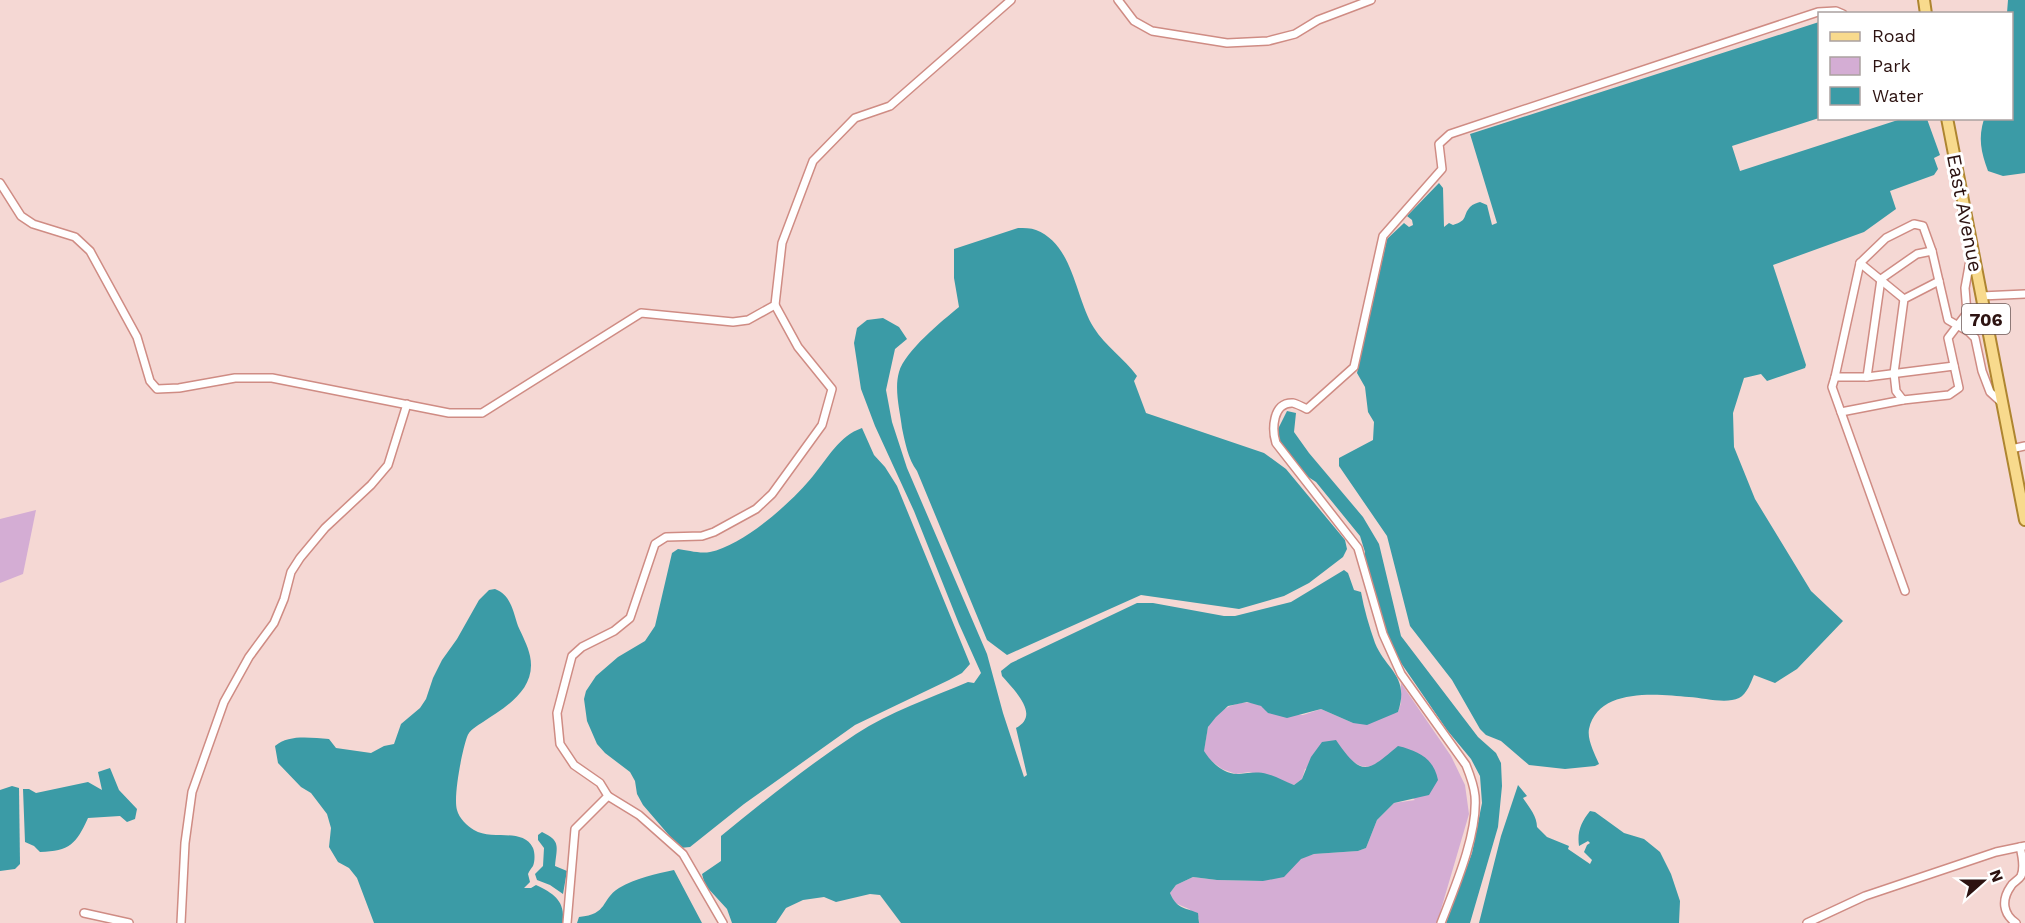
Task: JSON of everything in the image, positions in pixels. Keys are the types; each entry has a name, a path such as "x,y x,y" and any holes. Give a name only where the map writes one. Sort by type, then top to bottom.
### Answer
{"main road":[{"name":"East Avenue","path":"1947,120 2025,520"}],"street":[{"path":"723,923 683,854 639,815 608,796 600,783 574,765 561,744 557,713 572,656 582,646 614,630 630,618 655,544 666,537 702,536 714,532 756,509 772,494 822,425 832,388 798,347 776,305 782,243 813,162 855,118 890,106 1011,0"},
{"path":"1118,0 1134,21 1152,31 1227,43 1268,41 1295,34 1318,20 1371,0"},
{"path":"1441,923 1465,857 1475,814 1473,780 1466,765 1401,674 1383,634 1358,548 1276,443 1272,432 1276,415 1284,405 1293,403 1307,409 1354,367 1383,236 1442,169 1439,144 1450,134 1818,12 1838,12"},
{"path":"0,183 21,216 33,224 75,237 90,250 137,337 150,381 157,389 179,388 235,378 272,378 449,413 482,413 641,313 733,322 748,320 776,305"},
{"path":"1905,591 1832,387 1860,263 1887,238 1914,224 1923,226 1932,251 1948,320 1975,338 1982,371 1990,392 2002,403"},
{"path":"1841,412 1949,394 1959,388 1948,338 1967,313 1965,288 1972,249"},
{"path":"1867,377 1881,279 1917,254 1932,251"},
{"path":"1860,263 1904,299"},
{"path":"1904,299 1939,281"},
{"path":"1981,296 2025,294"},
{"path":"1903,400 1896,392 1894,373 1904,299"},
{"path":"1835,377 1867,377 1954,366"},
{"path":"182,923 185,843 192,792 224,702 249,657 274,623 291,572 300,558 325,528 388,465 407,404"},
{"path":"2011,449 2025,446"},
{"path":"567,923 575,829 608,796"},
{"path":"1807,923 1866,896 1996,852 2022,846 2021,875 2010,887 2003,903 2007,917 2016,923"},
{"path":"84,913 129,923"},
{"path":"2021,923 2025,919"}],"green space":[{"path":"36,510 23,574 0,583 0,519"},
{"path":"1401,683 1451,756 1465,785 1469,814 1437,923 1199,923 1199,918 1189,909 1175,903 1170,893 1176,885 1193,877 1263,881 1301,858 1314,854 1358,851 1366,848 1377,820 1394,803 1415,800 1374,766 1365,767 1345,754 1305,769 1302,779 1294,785 1249,772 1236,774 1222,769 1203,751 1208,728 1216,715 1230,706 1254,703 1262,706 1268,713 1303,715 1321,709 1353,723 1398,712 1401,703"}],"water":[{"path":"2008,0 2025,0 2025,173 2003,176 1988,171 1981,139 1984,120 2013,120 2013,12 2007,12"},
{"path":"1818,22 1818,118 1732,146 1740,171 1898,120 1927,120 1940,155 1934,158 1938,169 1934,175 1890,191 1896,209 1864,232 1773,265 1806,365 1805,368 1767,381 1761,374 1744,378 1733,413 1734,447 1755,499 1811,591 1843,621 1797,669 1775,683 1754,675 1742,696 1734,700 1646,695 1631,696 1604,706 1595,715 1589,729 1590,742 1599,764 1595,766 1565,769 1529,765 1501,741 1486,735 1480,729 1452,680 1410,626 1387,536 1339,466 1339,458 1373,440 1374,422 1368,412 1365,387 1357,373 1387,239 1404,223 1409,227 1413,225 1412,220 1407,216 1439,183 1443,188 1444,227 1449,223 1453,225 1461,221 1470,207 1480,202 1487,205 1492,225 1497,223 1470,134"},
{"path":"1018,228 1036,230 1049,237 1058,247 1072,273 1094,328 1137,376 1134,381 1146,413 1264,453 1286,469 1345,540 1347,549 1343,557 1309,583 1284,596 1239,609 1141,595 1007,655 987,640 909,456 902,428 897,386 899,372 909,355 925,337 959,307 954,278 954,249"},
{"path":"883,318 899,327 907,339 895,349 886,390 892,422 907,468 987,654 1024,777 1027,775 1016,728 1023,723 1026,710 1023,702 1002,676 1001,671 1011,663 1137,603 1153,603 1235,616 1291,602 1344,570 1348,573 1354,590 1361,592 1375,643 1399,681 1401,700 1398,712 1367,725 1353,723 1321,709 1287,718 1268,713 1261,706 1247,702 1228,706 1216,717 1208,727 1204,751 1214,763 1233,774 1264,773 1294,785 1302,779 1311,757 1322,742 1336,740 1352,761 1365,767 1372,766 1398,746 1419,753 1433,767 1438,780 1429,795 1394,803 1377,820 1366,848 1358,851 1314,854 1301,859 1284,877 1263,881 1193,877 1176,885 1170,893 1175,902 1181,907 1198,913 1199,923 901,923 880,895 870,894 836,902 824,897 803,900 786,908 776,923 732,923 727,909 705,885 702,874 721,861 721,836 787,783 856,734 910,706 968,682 974,683 981,673 861,389 854,343 857,328 867,320"},
{"path":"1287,411 1296,413 1294,432 1363,517 1379,544 1401,636 1478,737 1496,753 1501,763 1502,786 1498,827 1470,923 1446,923 1472,853 1482,803 1480,776 1471,759 1447,730 1388,644 1363,561 1365,552 1360,536 1316,482 1302,473 1274,437"},
{"path":"862,428 874,455 897,486 970,664 962,673 949,680 855,725 744,804 690,847 680,848 643,805 630,772 597,744 587,721 584,699 586,691 596,676 618,657 645,641 655,626 672,553 678,549 710,552 723,548 752,532 793,498 840,442"},
{"path":"495,589 505,595 511,604 529,652 531,668 529,678 518,696 474,728 468,735 459,774 456,795 457,810 464,822 474,830 481,833 515,836 528,842 533,848 534,859 528,874 530,882 524,888 536,885 553,895 562,909 563,923 374,923 357,878 349,868 338,862 329,847 331,828 327,814 311,793 301,787 278,763 275,746 293,738 329,739 336,748 371,753 394,744 401,724 420,708 426,699 442,660 479,600 489,590"},
{"path":"110,768 119,790 137,809 135,819 127,822 120,816 88,818 75,840 65,848 58,850 40,852 25,842 23,789 36,793 88,782 102,790 98,772"},
{"path":"1518,785 1527,796 1523,798 1534,815 1537,827 1547,837 1569,846 1568,849 1590,864 1592,860 1584,852 1590,843 1588,841 1579,846 1579,836 1580,827 1590,811 1595,812 1624,833 1644,839 1660,852 1671,874 1680,901 1679,923 1479,923 1501,836"},
{"path":"12,786 19,788 20,864 15,869 0,871 0,790"},
{"path":"542,832 555,841 555,866 567,871 563,894 537,880 535,874 543,866 544,848 538,840 538,835"},
{"path":"674,870 702,923 577,923 579,917 600,910 619,888 639,879"}]}
